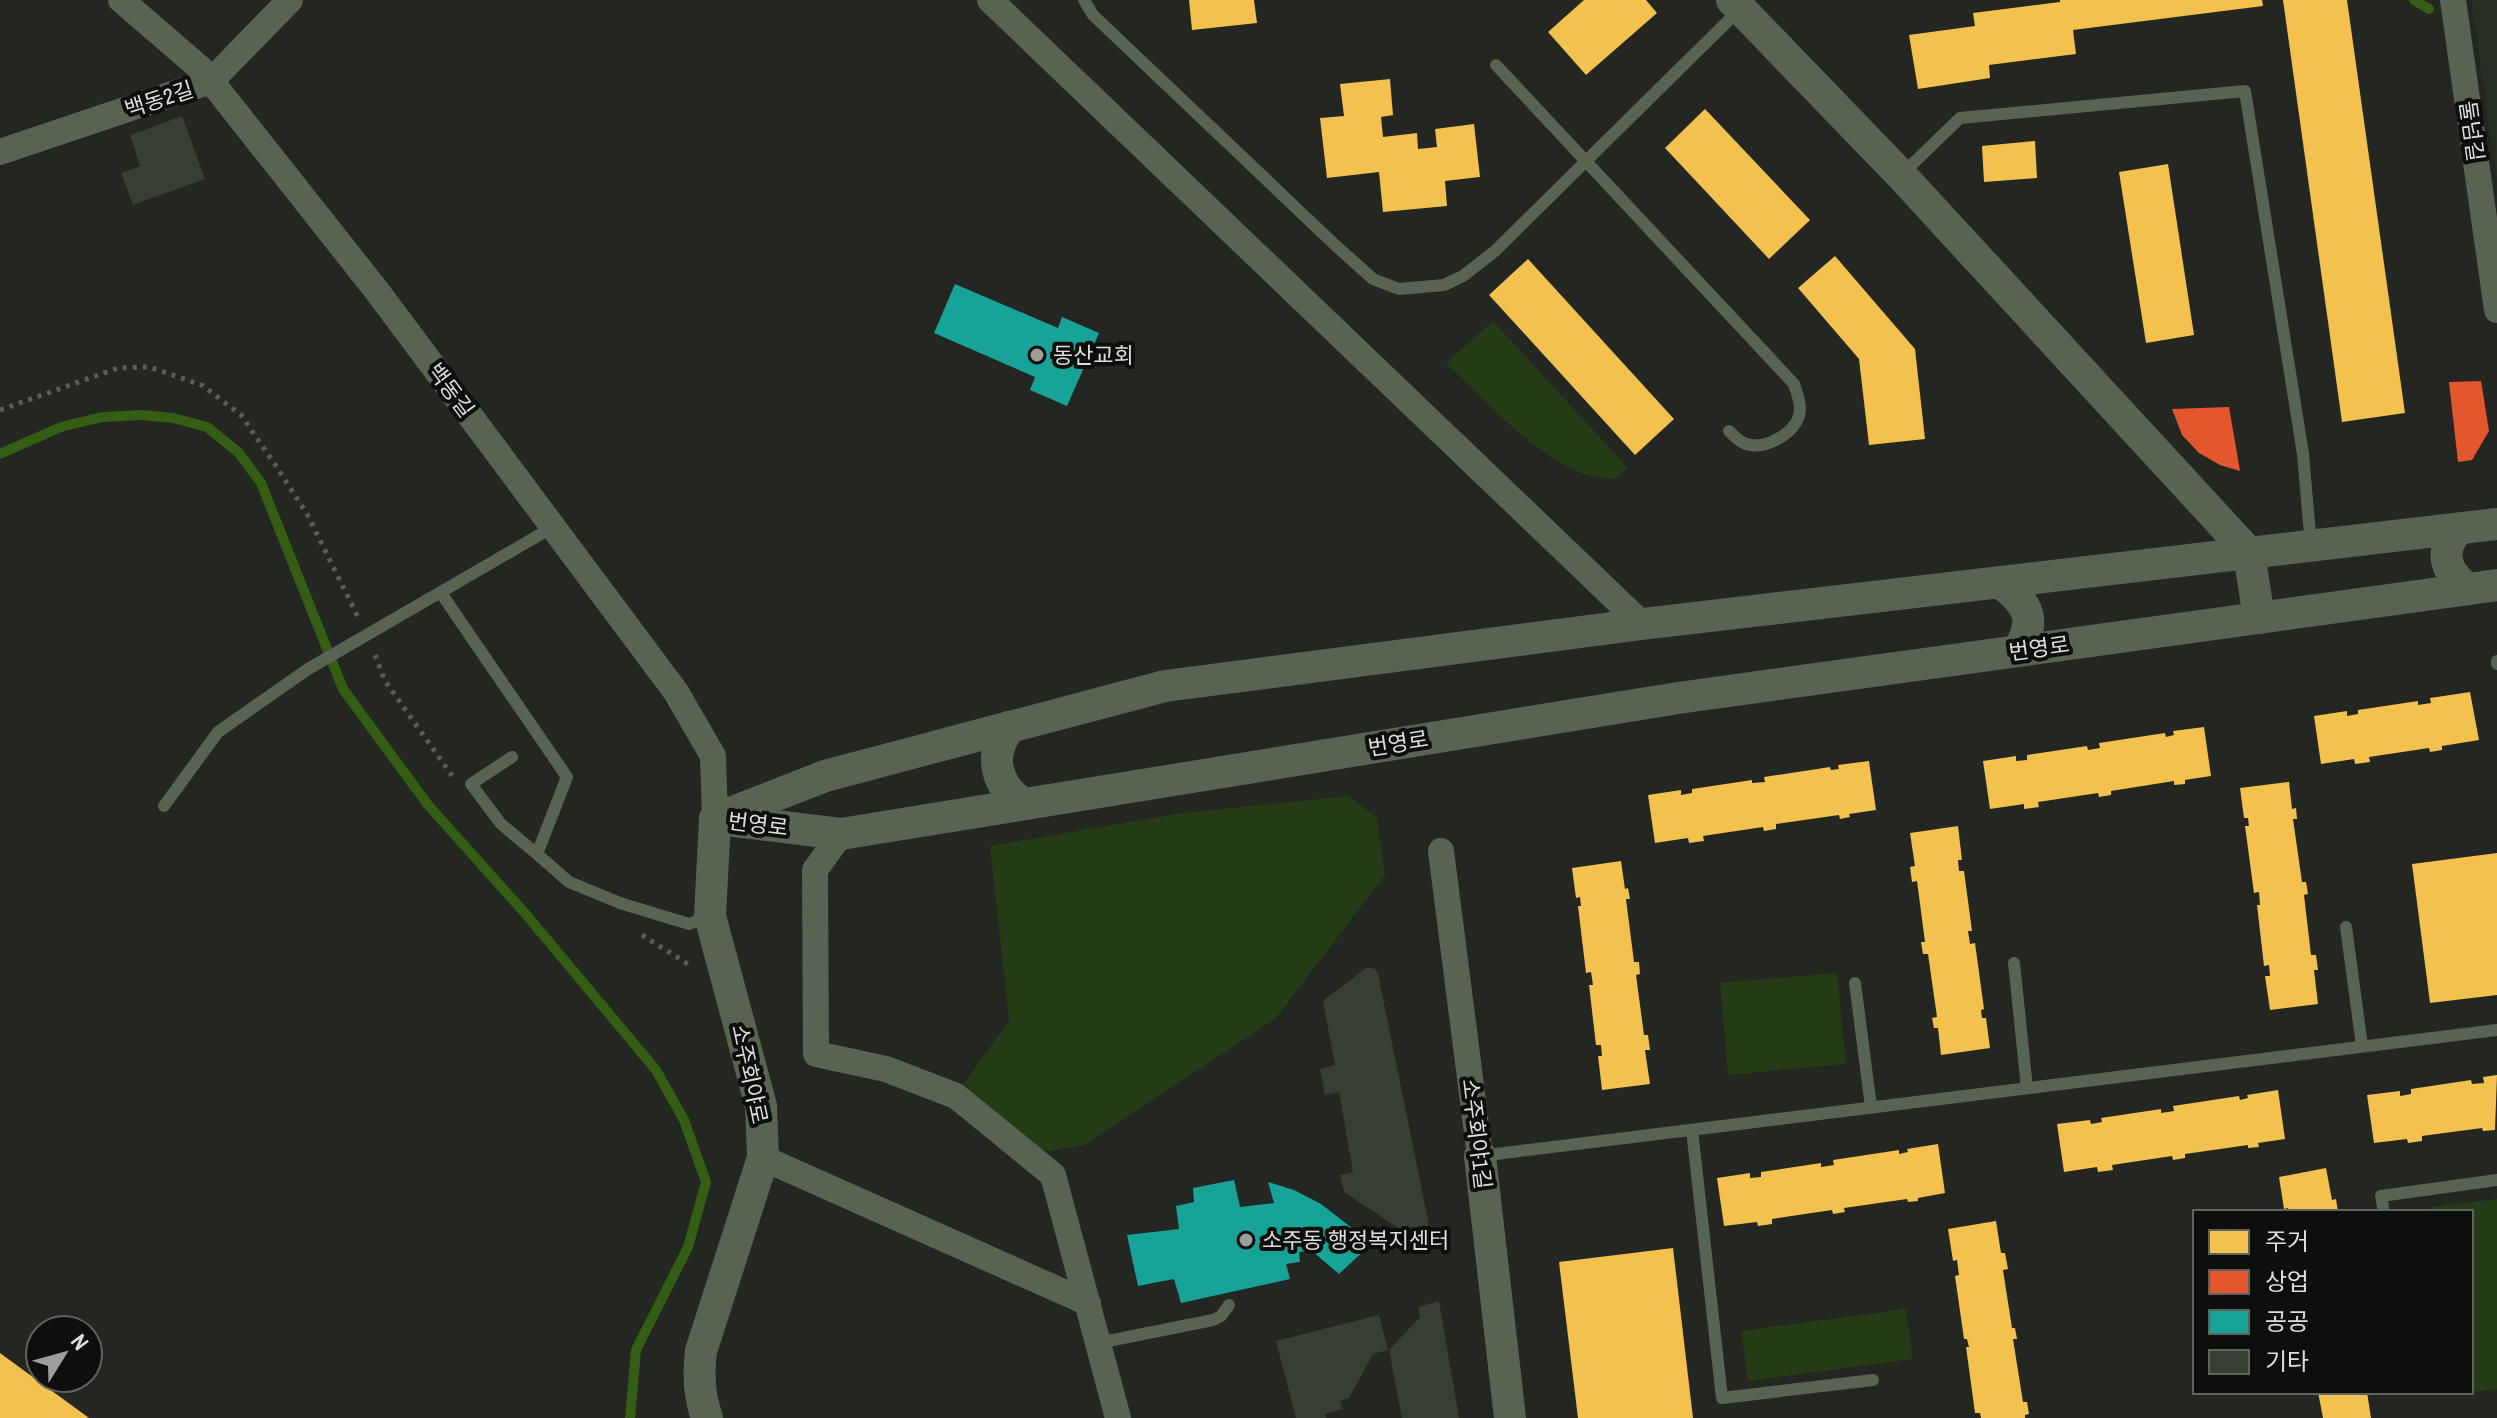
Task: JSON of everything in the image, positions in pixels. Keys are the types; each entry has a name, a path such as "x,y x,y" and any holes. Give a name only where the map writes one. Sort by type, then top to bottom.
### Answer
{"street":[{"name":"백동길","path":"121,0 211,81 377,291 676,692 713,756 715,819"},
{"name":"백동2길","path":"0,152 211,81 290,0"},
{"path":"990,0 1642,624"},
{"name":"둘넘길","path":"2453,0 2497,310"},
{"path":"1736,5 1901,175 2249,553 2259,618"},
{"name":"번영로","path":"715,819 825,776 1165,686 1642,624 2497,524"},
{"path":"2459,529 2449,538 2447,560 2454,576 2483,587"},
{"path":"2000,582 2024,604 2029,617 2028,632 2017,651"},
{"name":"번영로","path":"715,819 841,834 1663,700 2483,587"},
{"path":"1010,727 998,747 998,777 1024,804"},
{"name":"소주회야로","path":"707,1418 701,1402 699,1380 701,1351 763,1158 761,1106 710,916 715,819"},
{"path":"841,834 815,870 816,1054 886,1069 956,1096 1053,1175 1118,1418"},
{"name":"소주회야1길","path":"1441,851 1510,1418"},
{"path":"763,1158 1088,1303"}],"lane":[{"path":"1084,0 1093,15 1334,244 1373,279 1399,289 1444,285 1463,276 1506,241 1736,5"},
{"path":"1496,65 1794,384 1800,414 1783,435 1767,444 1751,445 1739,441 1729,431"},
{"path":"1901,175 1960,118 2245,91 2303,454 2311,546"},
{"path":"164,806 218,732 308,669 553,527"},
{"path":"441,593 567,777 537,854"},
{"path":"512,757 471,784 501,824 569,882 620,903 689,924 710,916"},
{"path":"2346,927 2362,1046"},
{"path":"2014,963 2027,1088"},
{"path":"1855,983 1871,1107"},
{"path":"1480,1156 2497,1030"},
{"path":"1692,1130 1722,1398 1873,1380"},
{"path":"2384,1210 2381,1196 2497,1180"},
{"path":"1098,1343 1213,1320 1221,1316 1229,1305"}],"shaded area":[{"path":"2471,0 2497,0 2497,179"}],"green space":[{"path":"1493,321 1628,468 1615,479 1582,474 1541,450 1446,363"},
{"path":"1349,796 1377,818 1385,875 1276,1018 1085,1145 1043,1152 961,1087 1009,1021 990,846 1183,813"},
{"path":"1837,973 1846,1064 1728,1075 1720,983"},
{"path":"2497,1199 2497,1389 2473,1392 2473,1210 2430,1210 2430,1207"},
{"path":"1906,1309 1913,1359 1748,1381 1741,1331"}],"building: 주거":[{"path":"1189,0 1254,0 1257,23 1192,30"},
{"path":"1584,0 1646,0 1657,13 1586,75 1548,32"},
{"path":"2060,0 2262,0 2263,6 2073,30 2076,54 1989,65 1990,78 1918,89 1909,35 1975,26 1973,13"},
{"path":"2283,0 2347,0 2405,413 2342,422"},
{"path":"1390,79 1393,115 1381,117 1383,137 1417,133 1418,149 1437,147 1435,129 1474,124 1480,177 1445,181 1447,206 1383,212 1379,172 1327,178 1320,118 1344,116 1340,84"},
{"path":"1705,109 1810,220 1769,259 1665,148"},
{"path":"2035,141 2037,178 1984,182 1982,146"},
{"path":"2168,164 2194,335 2146,343 2119,172"},
{"path":"1835,256 1915,349 1925,439 1869,445 1859,359 1798,288"},
{"path":"1528,259 1674,419 1635,455 1489,295"},
{"path":"2470,692 2479,740 2442,746 2442,750 2430,752 2429,748 2369,757 2370,762 2355,764 2354,759 2321,764 2314,716 2347,711 2347,716 2358,714 2358,710 2418,701 2418,705 2431,703 2430,698"},
{"path":"2204,727 2211,776 2185,780 2185,784 2174,785 2174,781 2111,791 2111,795 2099,797 2098,793 2038,802 2039,807 2024,809 2024,804 1990,809 1983,761 2016,756 2016,761 2027,760 2027,755 2087,746 2088,750 2100,748 2099,743 2165,733 2166,737 2174,735 2173,731"},
{"path":"1869,761 1876,810 1849,814 1850,817 1840,819 1839,815 1776,824 1776,829 1764,831 1763,827 1703,836 1704,841 1689,843 1688,838 1655,843 1648,795 1681,790 1681,795 1692,793 1692,789 1752,780 1752,783 1765,782 1764,777 1830,767 1831,770 1839,769 1838,765"},
{"path":"2289,782 2292,809 2296,808 2297,819 2293,819 2302,882 2306,882 2308,894 2304,895 2311,955 2316,955 2318,970 2314,970 2318,1004 2270,1010 2265,976 2270,976 2269,965 2264,966 2257,905 2260,905 2259,892 2254,893 2245,826 2249,826 2248,818 2244,818 2240,788"},
{"path":"1958,826 1962,860 1958,860 1959,871 1964,871 1972,931 1968,931 1970,944 1975,943 1984,1009 1981,1010 1982,1018 1986,1018 1990,1048 1941,1055 1938,1028 1934,1028 1932,1018 1937,1017 1928,954 1923,954 1921,942 1925,942 1917,881 1912,882 1910,867 1915,866 1910,833"},
{"path":"2497,853 2497,995 2430,1003 2412,864"},
{"path":"1621,861 1625,889 1628,888 1630,899 1626,899 1634,962 1639,962 1640,974 1636,975 1644,1035 1648,1035 1650,1050 1645,1050 1650,1084 1602,1090 1598,1056 1602,1056 1601,1045 1596,1045 1589,985 1593,985 1591,972 1586,973 1578,906 1581,906 1580,897 1576,898 1572,868"},
{"path":"2497,1075 2495,1130 2483,1131 2482,1128 2422,1136 2422,1141 2408,1143 2407,1139 2374,1143 2367,1095 2400,1091 2400,1096 2411,1094 2411,1089 2471,1080 2472,1084 2484,1083 2483,1077"},
{"path":"2278,1090 2285,1139 2258,1143 2259,1147 2248,1148 2248,1145 2185,1154 2185,1158 2173,1160 2172,1156 2112,1165 2113,1170 2098,1172 2097,1167 2064,1172 2057,1124 2090,1120 2091,1124 2102,1122 2101,1118 2161,1109 2161,1113 2174,1111 2173,1106 2239,1096 2240,1100 2248,1098 2247,1095"},
{"path":"1938,1144 1945,1193 1918,1198 1918,1201 1908,1202 1907,1199 1844,1208 1845,1212 1833,1214 1832,1210 1772,1219 1772,1224 1758,1226 1757,1222 1724,1226 1717,1178 1750,1173 1750,1178 1761,1177 1761,1172 1821,1163 1821,1167 1834,1165 1833,1160 1899,1150 1899,1154 1908,1152 1907,1149"},
{"path":"2326,1168 2332,1200 2336,1199 2338,1210 2284,1209 2279,1177"},
{"path":"1996,1221 2001,1253 2005,1253 2008,1269 2003,1270 2012,1328 2015,1328 2017,1339 2013,1339 2023,1402 2027,1402 2029,1414 2025,1418 1981,1418 1980,1413 1975,1413 1966,1347 1969,1347 1967,1339 1964,1339 1955,1276 1959,1275 1957,1260 1953,1261 1948,1229"},
{"path":"1673,1248 1693,1418 1578,1418 1559,1262"},
{"path":"0,1353 24,1371 24,1394 56,1394 89,1418 0,1418"},
{"path":"2318,1394 2367,1394 2371,1418 2323,1418"}],"building: 상업":[{"path":"2481,381 2489,431 2472,460 2458,462 2449,382"},
{"path":"2229,407 2240,471 2220,465 2199,453 2182,435 2172,409"}],"building: 공공":[{"name":"동산교회","path":"955,284 1058,328 1062,317 1099,333 1067,406 1030,390 1035,377 934,333"},
{"name":"소주동 행정복지센터","path":"1234,1180 1240,1207 1274,1203 1268,1182 1294,1190 1321,1204 1361,1235 1369,1246 1339,1274 1312,1251 1299,1252 1300,1262 1286,1264 1290,1279 1181,1303 1174,1279 1138,1286 1127,1235 1179,1229 1176,1206 1194,1202 1193,1188"}],"building: 기타":[{"path":"182,116 205,179 133,205 121,173 140,166 130,135"},
{"path":"1367,967 1375,969 1378,974 1428,1220 1428,1228 1421,1237 1403,1231 1344,1192 1340,1175 1353,1172 1339,1092 1325,1095 1320,1069 1335,1065 1323,1001"},
{"path":"1439,1301 1459,1418 1402,1418 1389,1350 1420,1317 1418,1307"},
{"path":"1379,1315 1388,1350 1373,1354 1349,1398 1340,1401 1343,1409 1325,1414 1326,1418 1296,1418 1276,1341"}],"waterway":[{"path":"2414,0 2429,9"},
{"path":"0,454 61,427 102,417 141,415 173,418 207,427 239,453 261,483 343,689 428,805 524,912 656,1070 684,1120 706,1182 688,1247 636,1350 630,1418"}],"place":[{"name":"동산교회","path":"1037,355"},
{"name":"소주동 행정복지센터","path":"1246,1240"}]}
